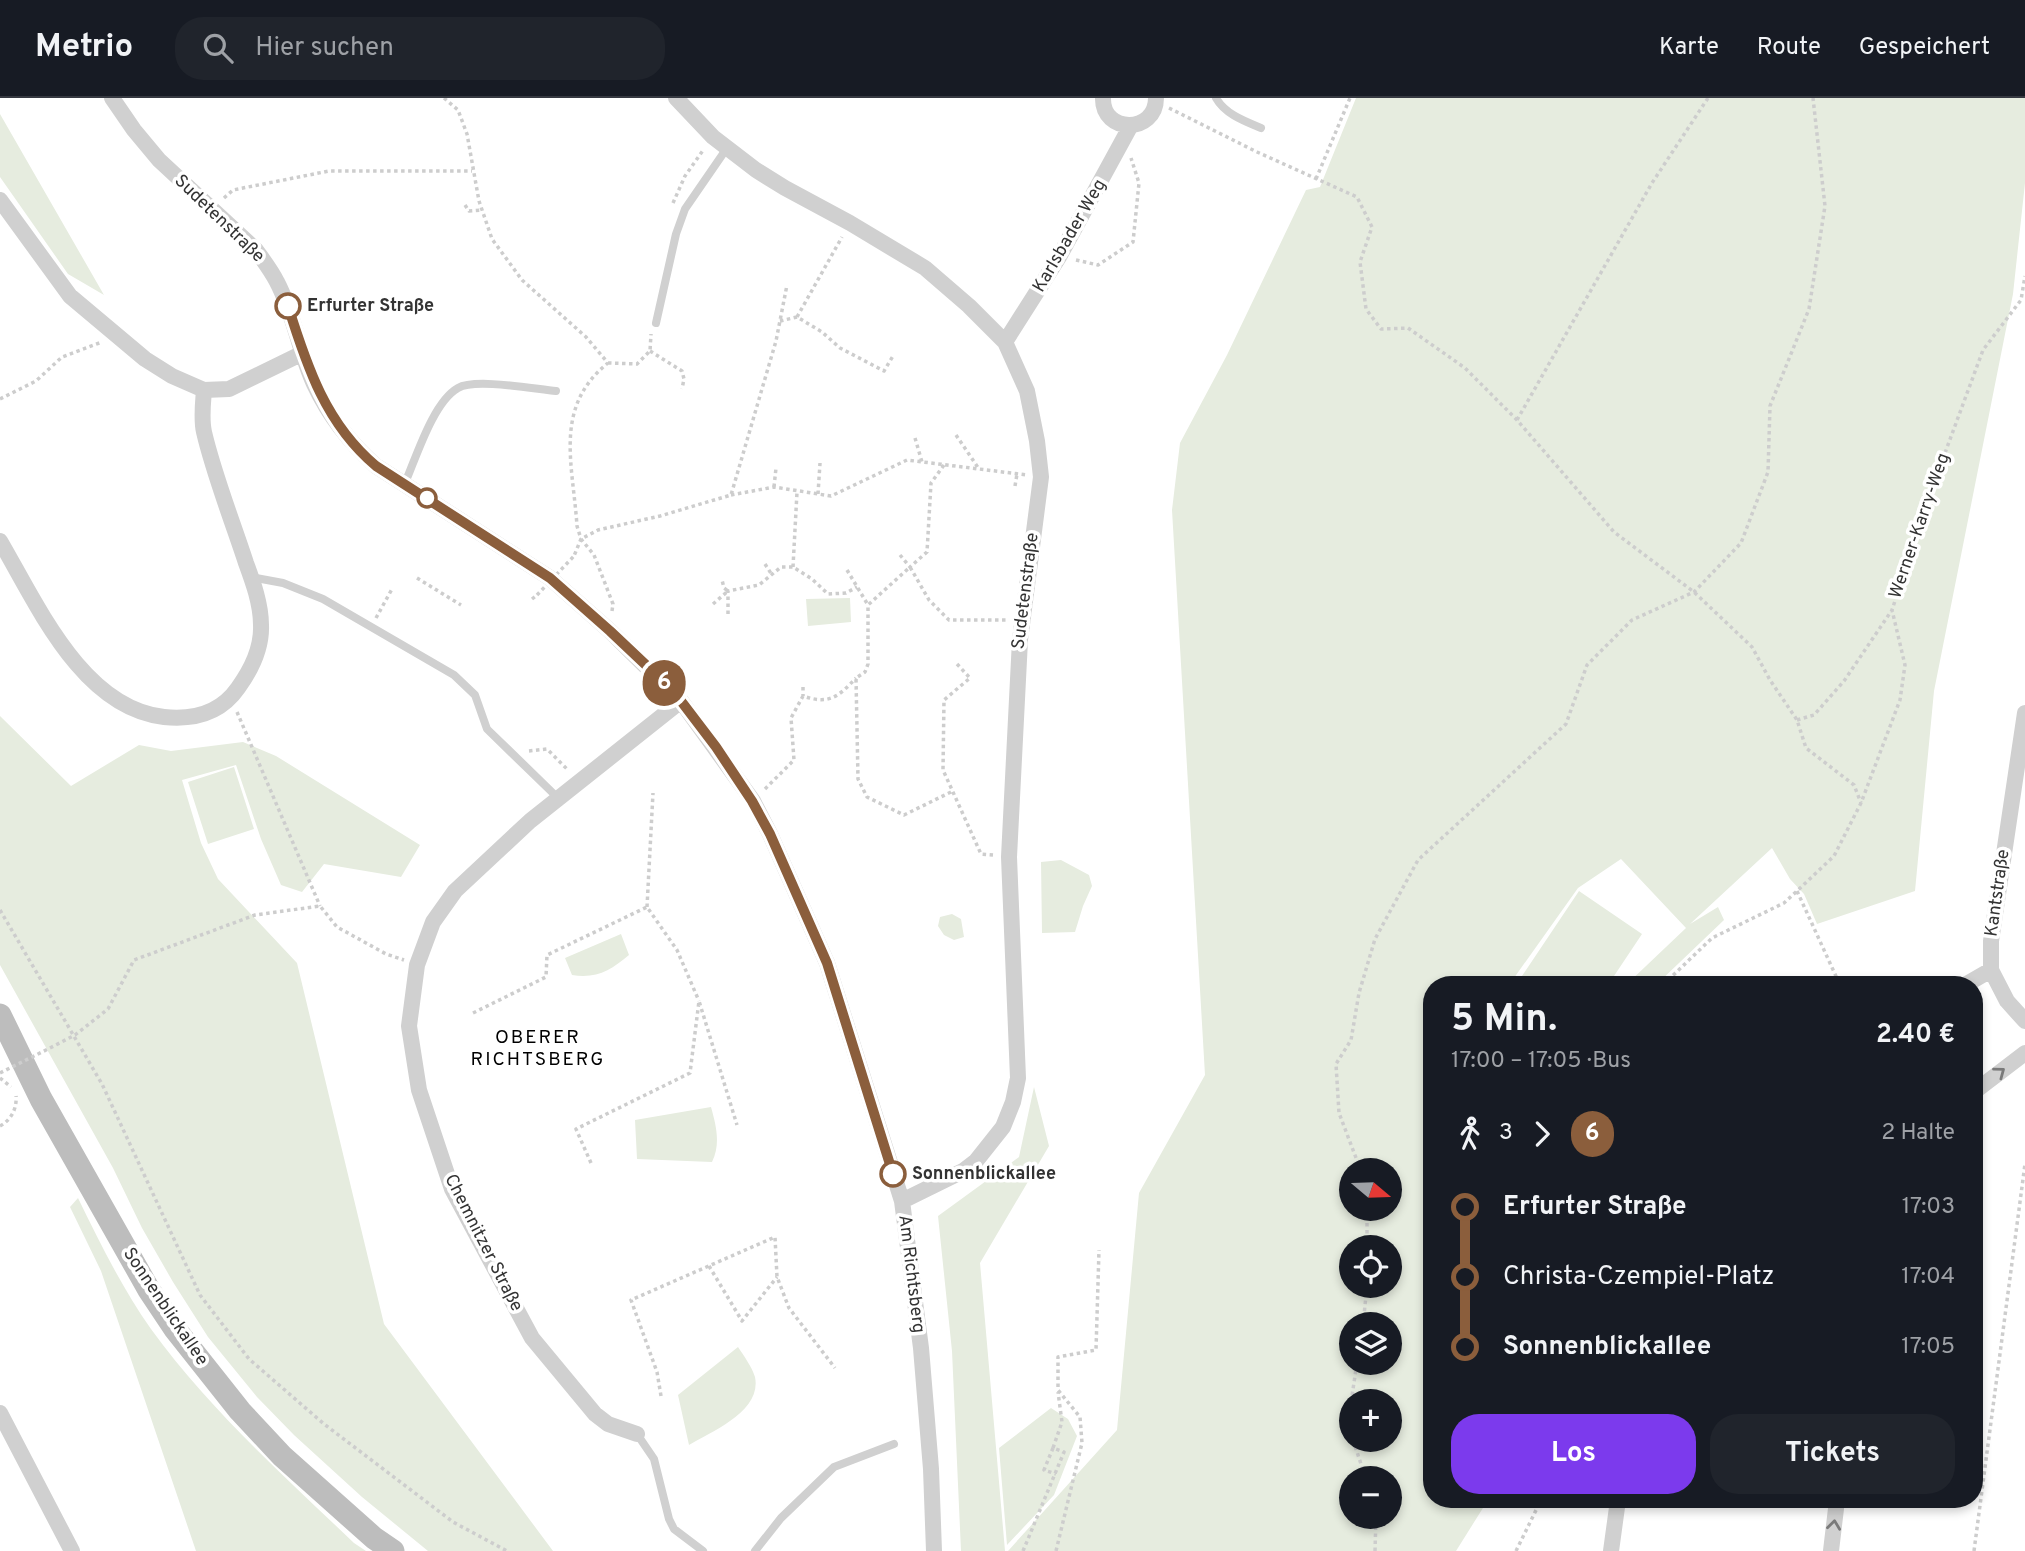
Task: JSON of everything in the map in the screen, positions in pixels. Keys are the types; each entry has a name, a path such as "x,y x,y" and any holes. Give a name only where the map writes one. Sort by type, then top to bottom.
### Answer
{"main road":[{"name":"Sonnenblickallee","path":"0,1015 7,1042 149,1290 181,1338 240,1411 282,1455 374,1538 393,1551"}],"street":[{"name":"Sudetenstraße","path":"112,98 153,154 256,250 270,270 287,305 303,353"},
{"name":"Sudetenstraße","path":"677,98 727,148 785,188 925,268 1005,342 1027,391 1041,477 1021,620 1015,695 1009,857 1018,1078 1013,1102 1003,1127 976,1161 963,1171 902,1201"},
{"path":"1103,98 1107,115 1117,124 1130,127"},
{"name":"Karlsbader Weg","path":"1005,342 1059,257 1130,127 1140,125 1148,119 1154,111 1156,100"},
{"path":"0,200 70,296 145,359 172,376 204,390 229,389 303,353"},
{"name":"Am Richtsberg","path":"303,353 313,382 330,413 353,444 376,466 550,578 610,631 681,701 752,801 770,834 827,963 902,1201 921,1348 931,1469 934,1551"},
{"path":"0,541 48,624 92,681 116,699 140,712 182,718 198,717 217,709 231,698 245,678 260,640 260,613 251,576 203,430 204,390"},
{"name":"Chemnitzer Straße","path":"637,1434 608,1424 595,1414 532,1338 452,1189 419,1090 409,1026 416,965 433,922 455,891 530,821 681,701"},
{"name":"Kantstraße","path":"2025,713 1991,941 1991,970 2007,1001 2025,1021"},
{"path":"1981,976 1991,970"},
{"path":"1983,1085 2025,1052"},
{"path":"1,1416 72,1551"},
{"path":"1611,1551 1617,1508"},
{"path":"1831,1551 1836,1508"}],"lane":[{"path":"1216,98 1220,106 1240,120 1261,128"},
{"path":"656,323 676,234 685,209 727,148"},
{"path":"405,483 440,405 458,387 483,383 556,391"},
{"path":"251,576 283,583 323,599 454,675 475,695 487,729 558,798"},
{"path":"637,1434 654,1459 674,1529 703,1551"},
{"path":"755,1551 781,1518 834,1467 894,1444"}],"path":[{"path":"444,98 458,110 467,134 472,171 492,239 522,280 586,337 608,363 593,375 576,400 570,439 577,526 581,539 594,555 613,604"},
{"path":"1316,179 1350,98"},
{"path":"1517,420 1651,183 1708,98"},
{"path":"1356,1158 1339,1113 1336,1065 1351,1040 1359,993 1375,939 1418,860 1566,724 1587,665 1632,620 1694,592 1741,543 1768,472 1770,406 1809,309 1825,206 1813,98"},
{"path":"1156,100 1257,152 1357,197 1372,227 1360,262 1366,309 1381,329 1408,328 1465,368 1517,420 1614,532 1694,592 1752,647 1770,681 1797,720 1807,748 1854,785 1861,803"},
{"path":"213,209 233,190 329,171 472,171"},
{"path":"1059,257 1098,265 1133,242 1139,183"},
{"path":"466,205 469,211 482,210"},
{"path":"797,317 836,247"},
{"name":"Werner-Karry-Weg","path":"1672,976 1712,938 1784,903 1834,856 1861,803 1900,700 1905,665 1892,610 1935,480 1983,350 2021,300 2025,276"},
{"path":"731,495 748,442 787,285"},
{"path":"780,321 797,317 822,332 840,348 884,371 893,356"},
{"path":"0,399 36,382 62,357 117,337"},
{"path":"650,351 682,371 682,389"},
{"path":"957,435 978,469"},
{"path":"915,438 922,462"},
{"path":"532,599 574,556 581,539 598,530 660,516 731,495 774,487 831,496 907,460 1041,477"},
{"path":"818,494 820,463"},
{"path":"868,605 927,552 931,483 944,465"},
{"path":"774,487 776,468"},
{"path":"1015,486 1017,474"},
{"path":"793,567 797,491"},
{"path":"900,555 924,593 949,620 1021,620"},
{"path":"765,564 772,575"},
{"path":"713,604 728,591 759,585 781,567 793,567 812,579 828,594 846,593 857,587"},
{"path":"803,696 827,701 865,672 868,664 868,605 847,570"},
{"path":"417,578 461,606"},
{"path":"722,580 728,591 728,614"},
{"path":"364,622 366,617 374,621 392,589"},
{"path":"1797,720 1814,715 1844,681 1892,610"},
{"path":"957,664 970,678 944,700 943,771 981,854 1009,857"},
{"path":"856,678 858,779 867,797 904,815 951,792"},
{"path":"752,801 794,760 792,718 803,696 803,687"},
{"path":"231,698 320,906 337,928 386,954 416,965"},
{"path":"547,749 580,781"},
{"path":"653,793 647,907 677,950 699,1001 737,1125"},
{"path":"1797,891 1836,976"},
{"path":"0,1126 11,1118 17,1102 16,1093 0,1075 75,1035 108,1009 134,960 255,915 320,906"},
{"path":"473,1013 545,976 547,956 647,907"},
{"path":"0,909 102,1084 200,1295 249,1359 324,1424 453,1522 507,1551"},
{"path":"591,1163 576,1129 690,1073 699,1001"},
{"path":"1983,1483 2025,1164"},
{"path":"661,1396 657,1371 631,1300 775,1237 777,1277 789,1308 835,1368"},
{"path":"1056,1474 1044,1470 1062,1422 1058,1357 1096,1350 1099,1250"},
{"path":"709,1266 742,1321 777,1277"},
{"path":"1056,1551 1082,1443 1080,1417 1058,1390"},
{"path":"1023,1551 1064,1452 1054,1448"},
{"path":"1516,1551 1537,1508"},
{"path":"1974,1551 1980,1508"},
{"path":"1375,1551 1376,1529"}],"shaded area":[{"path":"1356,98 2025,98 2025,183 2013,294 1934,691 1915,891 1817,924 1804,894 1790,879 1772,848 1690,924 1718,907 1724,920 1665,976 1635,976 1686,928 1621,859 1578,888 1515,976 1423,976 1423,1508 1483,1508 1456,1551 1008,1551 1117,1430 1139,1193 1205,1075 1172,510 1180,443 1227,355 1306,190 1320,187"},
{"path":"0,114 104,295 68,274 0,177"},
{"path":"850,598 851,622 808,626 806,599"},
{"path":"0,716 71,786 139,745 171,751 243,742 276,756 420,845 401,877 324,864 302,892 281,885 261,839 236,765 182,780 201,843 218,879 297,963 384,1324 553,1551 428,1551 362,1497 294,1435 257,1397 208,1337 142,1228 113,1168 0,965"},
{"path":"234,767 254,829 208,844 188,782"},
{"path":"1061,860 1089,875 1092,886 1075,932 1042,933 1041,862"},
{"path":"1579,891 1642,934 1614,976 1522,976"},
{"path":"952,914 961,919 964,937 954,940 944,935 938,926 940,917"},
{"path":"621,934 629,955 603,972 589,976 572,975 565,958"},
{"path":"1034,1087 1049,1146 980,1263 1005,1551 961,1551 952,1351 938,1216 1019,1157"},
{"path":"711,1107 717,1141 712,1162 637,1159 635,1120"},
{"path":"78,1198 130,1298 173,1358 248,1440 354,1543 366,1551 196,1551 101,1271 70,1207"},
{"path":"738,1347 755,1377 751,1400 734,1418 689,1445 678,1395"},
{"path":"1051,1408 1068,1419 1077,1436 1054,1495 1007,1545 999,1448"}],"bus line":[{"name":"6","path":"288,306 313,382 330,413 353,444 376,466 550,578 665,683 716,747 752,801 770,834 827,963 893,1174"}],"place":[{"name":"Erfurter Straße","path":"288,306"},
{"name":"Sonnenblickallee","path":"893,1174"}],"district":[{"name":"OBERER RICHTSBERG","path":"538,1049"}]}
